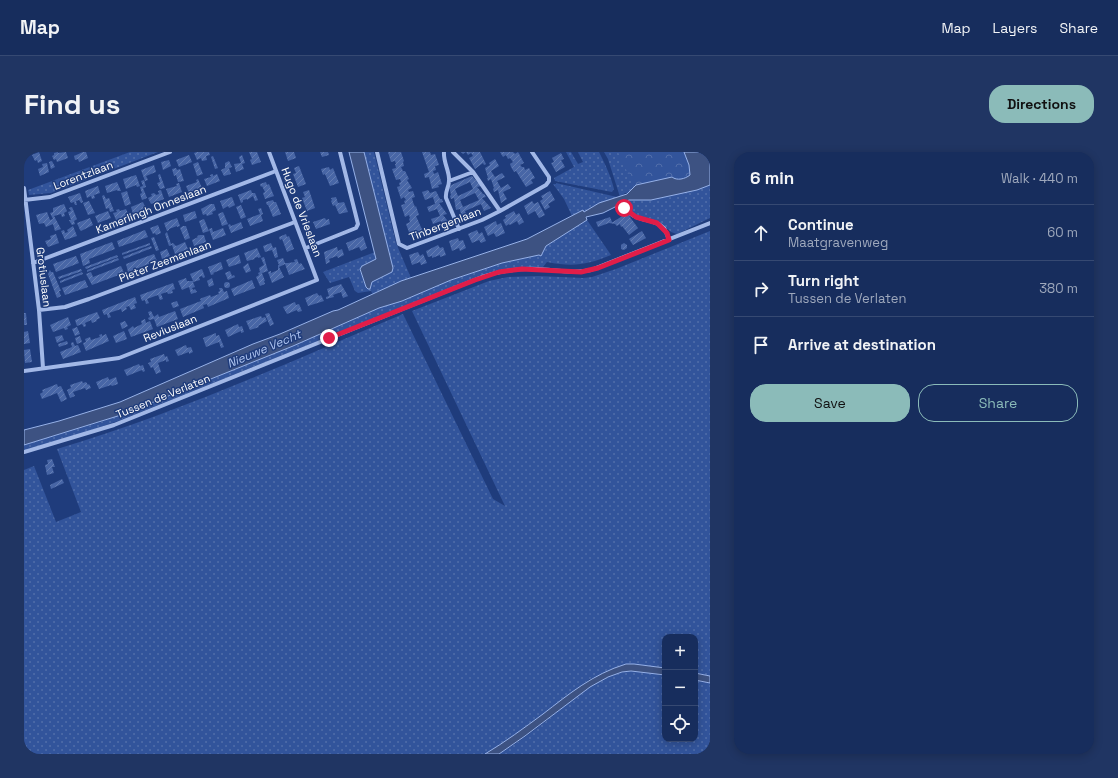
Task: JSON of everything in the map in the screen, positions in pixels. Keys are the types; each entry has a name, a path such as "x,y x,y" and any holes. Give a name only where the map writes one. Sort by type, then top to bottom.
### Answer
{"street":[{"name":"Lorentzlaan","path":"25,200 50,197 170,152"},
{"name":"Hugo de Vrieslaan","path":"269,152 317,280"},
{"path":"306,248 356,228 358,224 340,152"},
{"name":"Tinbergenlaan","path":"377,152 399,244 407,248 459,229 500,211 546,185 549,181 549,177 532,152"},
{"path":"444,152 443,157 449,181 446,198 459,229"},
{"path":"453,152 473,172 500,211"},
{"name":"Kamerlingh Onneslaan","path":"33,263 276,171"},
{"path":"449,181 473,172"},
{"name":"Grotiuslaan","path":"24,188 39,310 43,368"},
{"path":"622,203 624,208 632,215 660,226 667,233 669,240"},
{"name":"Pieter Zeemanlaan","path":"39,310 65,307 89,299 295,222"},
{"name":"Tussen de Verlaten","path":"24,452 123,421 482,277 522,269 581,272 598,268 710,223"},
{"name":"Reviuslaan","path":"24,371 119,358 317,280"}],"green space":[{"path":"130,152 158,152 51,193 29,195 28,190"},
{"path":"364,152 374,152 396,243 411,278 373,295 371,291 358,293 355,291 349,277 330,283 323,272 375,252 376,259 362,266 360,271 366,287 393,268"},
{"path":"566,152 571,152 578,164 583,162 578,152 599,152 611,179 614,189 612,192 555,181 554,178 574,167"},
{"path":"604,152 684,152 636,185 628,193 625,193 620,197 608,159"},
{"path":"618,152 710,152 710,186 676,196 640,200"},
{"path":"556,183 618,198 596,205 584,212 583,211 572,216 564,199 553,184"},
{"path":"710,185 710,218 677,234 671,232 655,220 637,215 630,211 623,203 629,202 630,200 642,200"},
{"path":"587,220 611,255 587,263 572,265 547,262 543,267 517,267 485,274 118,421 24,451 24,445 101,422 168,397 379,308 402,301 451,280 502,263 540,255 546,246"},
{"path":"710,231 710,676 698,674 698,634 662,634 662,668 626,664 590,679 511,738 485,754 24,754 24,470 34,466 56,522 81,512 57,449 189,404 403,314 493,499 505,506 412,311 489,281 508,277 538,276 583,278 592,277 616,269"},
{"path":"631,671 662,675 662,742 698,742 698,681 710,683 710,754 499,754 526,736 573,699 595,684 618,674"}],"water":[{"path":"349,152 364,152 393,268 392,272 372,282 370,289 366,287 360,269 362,266 376,259"},
{"name":"Nieuwe Vecht","path":"684,152 710,152 710,185 697,190 651,200 629,200 603,213 586,217 587,220 546,246 541,256 539,255 502,263 451,280 402,301 379,308 293,346 121,415 24,445 24,430 120,402 253,344 338,310 401,281 527,239 583,210 584,212 599,203 627,194 636,185 672,177 679,179 686,178 690,175 689,165"},
{"path":"626,664 662,668 662,675 631,671 622,672 608,677 590,687 499,754 485,754 522,730 582,685 614,668"},
{"path":"698,674 710,676 710,683 698,681"}],"building":[{"path":"39,152 42,161 38,163 32,155"},
{"path":"66,152 68,158 57,162 52,156 54,153"},
{"path":"86,152 88,158 79,162 78,159 75,160 74,156"},
{"path":"209,152 210,155 206,156 207,160 202,161 201,158 197,160 194,153"},
{"path":"249,152 257,152 261,162 252,165 250,160 252,159"},
{"path":"285,152 294,152 296,158 288,161"},
{"path":"320,152 328,152 329,155 322,157"},
{"path":"388,152 401,152 404,166 401,167 409,179 407,180 412,188 408,190 409,192 413,191 415,197 412,198 413,202 419,215 416,216 424,234 415,237 414,234 410,235 406,224 410,222 410,218 409,215 405,217 401,205 405,204 404,201 406,200 404,197 401,199 397,187 400,186 399,183 401,182 400,179 396,180 392,169 396,168 396,164 395,161 391,162"},
{"path":"422,152 430,152 431,155 435,154 439,165 435,166 436,170 433,171 434,174 438,172 442,184 438,185 439,187 432,189 429,177 425,178 424,174 429,172"},
{"path":"466,152 480,152 486,164 484,165 483,163 475,169 469,158 473,156 471,153 468,155"},
{"path":"500,152 513,152 515,154 518,152 524,163 520,165 524,167 525,170 529,168 535,178 531,180 533,183 526,187 516,171 514,172 511,167 510,164 513,162 510,158 508,159 506,155 503,157"},
{"path":"561,153 564,159 561,160 565,167 556,172 551,163 554,162 552,158"},
{"path":"189,155 192,162 179,167 176,160"},
{"path":"242,155 245,163 242,164 244,169 236,172 234,164 241,163 239,157"},
{"path":"213,156 218,168 215,169 211,157"},
{"path":"495,159 499,166 491,171 495,177 502,173 505,177 497,181 501,188 508,184 511,188 503,192 507,199 501,203 498,190 494,192 491,179 488,181 485,168"},
{"path":"169,160 171,166 163,170 161,162"},
{"path":"52,161 55,167 51,169 49,162"},
{"path":"229,161 232,167 229,168 231,174 224,176 221,170 225,168 225,163"},
{"path":"198,162 203,174 197,176 193,164"},
{"path":"47,163 49,172 40,176 38,169 43,167 42,164"},
{"path":"154,165 156,172 146,176 148,180 145,181 141,170"},
{"path":"299,166 306,184 298,187 293,174 296,173 294,168"},
{"path":"329,167 330,170 333,168 339,183 330,186 321,169"},
{"path":"176,168 177,170 180,169 184,181 178,182 176,175 174,176 172,169"},
{"path":"160,174 165,188 160,189 157,183 160,182 158,175"},
{"path":"213,174 213,176 217,174 220,181 207,186 204,179 211,177 210,175"},
{"path":"136,175 140,186 137,187 136,185 126,189 123,179"},
{"path":"472,176 481,186 477,187 486,197 482,198 491,208 484,211 481,204 465,211 468,219 462,222 460,219 460,209 456,210 454,198 451,199 449,186","holes":["470,182 473,189 458,196 455,189","475,193 479,200 463,207 460,200"]},
{"path":"198,179 202,188 189,193 186,186 197,182 196,180"},
{"path":"144,180 146,187 143,188 147,198 142,200 140,187 143,186 141,181"},
{"path":"117,182 121,191 117,190 107,193 105,186"},
{"path":"266,182 267,185 269,184 274,196 265,199 263,193 265,192 260,184"},
{"path":"179,183 182,192 169,197 166,189 177,186 176,184"},
{"path":"98,186 100,193 94,195 95,198 92,199 91,196 87,198 85,191"},
{"path":"161,190 164,199 151,204 148,198 152,196 151,194 159,194 158,191"},
{"path":"251,190 252,193 255,193 258,200 255,201 253,196 247,200 243,200 241,203 238,195"},
{"path":"309,190 315,208 307,211 302,198 305,197 303,192"},
{"path":"428,190 430,193 436,191 440,199 442,199 443,202 439,203 447,214 443,215 451,225 444,228 441,221 433,224 431,219 440,216 437,209 429,212 427,207 435,204 433,197 425,200 422,192"},
{"path":"127,191 131,204 125,206 121,193"},
{"path":"550,191 555,200 548,204 550,207 545,210 540,201 543,199 541,196"},
{"path":"80,193 83,202 81,203 79,200 76,201 77,205 75,205 74,202 71,203 68,197"},
{"path":"104,195 106,199 109,198 114,211 110,212 109,208 106,209 102,196"},
{"path":"232,197 235,205 229,208 228,206 223,209 220,201"},
{"path":"336,197 338,203 344,202 348,212 339,214 335,205 333,206 331,201 331,198"},
{"path":"273,200 276,202 281,214 273,217 266,202"},
{"path":"89,201 95,213 88,215 83,203"},
{"path":"532,201 534,204 538,202 545,215 539,218 535,211 528,215 524,206"},
{"path":"143,202 146,209 133,214 131,207"},
{"path":"64,204 67,211 64,213 65,216 62,217 61,214 54,216 61,229 55,231 53,224 46,227 44,223 39,224 36,215 47,212 50,220 53,219 50,213 53,212 53,208"},
{"path":"210,204 214,204 216,210 212,212 213,214 207,216 206,214 203,215 201,209"},
{"path":"241,205 246,217 241,219 236,207"},
{"path":"72,207 77,219 74,221 75,224 72,225 69,220 71,220 68,212 71,211 69,208"},
{"path":"261,208 263,221 250,226 247,219 260,214 258,209"},
{"path":"119,209 120,211 126,209 129,216 116,220 113,213 117,212 116,210"},
{"path":"108,211 111,218 98,223 95,216"},
{"path":"195,211 197,218 185,222 183,215"},
{"path":"514,211 516,215 519,213 524,222 519,225 517,221 506,226 503,220 506,218 505,216"},
{"path":"223,212 228,224 222,226 218,214"},
{"path":"627,213 638,228 629,235 620,224 617,226 609,223 598,227 596,222 610,217 613,222"},
{"path":"90,218 93,225 81,231 77,223"},
{"path":"177,218 180,226 167,231 164,223"},
{"path":"325,218 326,220 329,219 330,224 316,229 313,222"},
{"path":"204,219 209,231 203,233 199,221"},
{"path":"496,221 497,225 501,223 505,233 496,237 494,233 488,236 484,227"},
{"path":"241,222 243,228 231,233 228,225 230,224 231,226"},
{"path":"158,225 161,233 156,235 155,233 153,234 150,228"},
{"path":"73,226 77,236 65,240 61,231 64,230 65,233 68,232 67,230"},
{"path":"186,226 190,238 185,240 180,228"},
{"path":"212,228 213,232 223,228 226,235 213,240 209,229"},
{"path":"145,230 148,237 119,247 117,241"},
{"path":"477,230 479,234 482,232 486,241 481,243 479,240 472,243 468,234"},
{"path":"642,231 646,238 633,245 629,239"},
{"path":"167,232 171,244 173,243 176,246 185,242 188,249 175,254 172,245 169,246 165,234"},
{"path":"56,234 59,243 48,247 45,241 51,239 50,236"},
{"path":"286,234 287,237 289,236 294,249 287,252 282,239 280,240 279,237"},
{"path":"200,235 204,235 206,242 194,246 192,240"},
{"path":"363,236 367,248 361,251 359,247 349,251 346,243"},
{"path":"154,237 159,250 156,251 151,238"},
{"path":"458,238 459,241 463,240 466,248 460,251 459,248 452,251 449,241"},
{"path":"112,242 115,249 89,259 90,263 83,266 80,254"},
{"path":"150,243 150,245 122,255 122,253"},
{"path":"271,243 273,248 276,247 278,257 275,258 272,250 265,252 263,246"},
{"path":"624,243 627,245 627,248 624,250 621,249 621,245"},
{"path":"438,245 440,248 443,247 446,255 440,257 440,255 432,258 432,256 428,257 426,251"},
{"path":"151,246 152,248 124,259 123,257"},
{"path":"337,247 338,251 342,249 344,255 338,258 337,256 329,259 330,262 326,264 324,252"},
{"path":"257,248 261,257 247,261 244,253"},
{"path":"167,249 170,256 162,259 160,252"},
{"path":"418,252 420,256 423,254 427,263 421,265 420,262 412,265 409,255"},
{"path":"154,254 157,261 128,272 126,264"},
{"path":"117,255 118,257 86,269 85,267"},
{"path":"239,255 241,263 229,267 226,260"},
{"path":"76,256 79,263 56,272 53,264"},
{"path":"264,257 268,271 262,273 265,284 260,286 256,277 260,272 259,268 264,265 261,258"},
{"path":"118,258 119,260 87,272 87,270"},
{"path":"283,258 285,263 295,262 294,260 297,259 299,264 301,263 305,269 289,275 285,264 279,267 284,277 272,283 268,272 271,271 271,273 278,270 279,265 277,260"},
{"path":"221,262 223,269 211,275 208,267"},
{"path":"248,263 251,271 246,273 243,267"},
{"path":"121,266 124,273 92,285 86,274 91,272 93,277"},
{"path":"81,269 82,271 59,279 58,277"},
{"path":"202,269 205,277 199,277 200,280 193,282 195,287 192,288 197,292 191,294 189,287 182,290 178,281 186,278 187,281 193,281 190,274"},
{"path":"50,270 53,272 61,291 59,291 61,296 57,298 48,274"},
{"path":"230,271 232,276 234,275 235,277 228,280 225,273"},
{"path":"82,272 83,274 60,283 60,281"},
{"path":"212,278 214,285 209,287 207,281"},
{"path":"85,280 88,287 65,295 62,288"},
{"path":"252,280 255,288 234,296 231,289"},
{"path":"227,282 230,285 227,288 224,285"},
{"path":"173,283 175,289 172,290 173,293 168,294 167,292 161,294 163,299 160,300 158,295 147,299 149,303 146,304 145,300 142,301 140,295"},
{"path":"341,284 348,296 343,298 341,292 333,295 334,297 326,299 326,297 329,296 327,289"},
{"path":"219,288 222,288 224,292 227,291 229,298 208,307 207,304 203,305 204,308 183,317 180,309 201,301 200,299 202,298 219,294"},
{"path":"317,293 319,296 321,295 324,301 308,306 305,298"},
{"path":"135,297 137,303 134,304 136,308 131,310 129,306 122,312 121,309 109,313 111,317 108,318 107,314 104,315 102,310"},
{"path":"177,301 179,306 173,308 171,303"},
{"path":"295,302 296,305 299,304 302,311 298,312 297,310 287,314 283,307"},
{"path":"151,311 154,317 158,314 159,317 175,311 178,319 157,327 154,319 149,320 148,318 150,317 148,312"},
{"path":"97,312 100,318 96,320 97,321 92,323 91,320 85,323 86,326 84,327 82,324 77,326 75,320"},
{"path":"24,313 26,313 27,325 24,325"},
{"path":"269,313 274,324 270,326 265,314"},
{"path":"261,316 262,318 265,317 267,321 258,326 259,327 250,330 246,321"},
{"path":"68,317 71,325 67,327 68,329 65,330 64,328 53,332 50,325"},
{"path":"145,319 146,323 150,321 153,329 131,337 128,330 133,326 134,328 142,324 141,321"},
{"path":"125,321 128,326 122,329 120,323"},
{"path":"238,324 239,327 242,326 244,332 241,333 241,331 228,337 225,330"},
{"path":"77,327 80,334 75,336 72,329"},
{"path":"28,331 30,343 24,344 24,332"},
{"path":"124,331 127,339 116,343 113,336"},
{"path":"216,333 216,336 219,335 224,347 221,348 219,342 206,347 203,338"},
{"path":"102,334 102,336 106,334 109,341 86,351 83,343 86,342 85,339 90,337 91,340 100,337 99,335"},
{"path":"62,335 64,340 57,343 55,337"},
{"path":"80,336 82,342 77,344 75,338"},
{"path":"67,341 68,344 59,347 58,344"},
{"path":"73,342 75,346 78,345 81,352 63,359 60,352 72,347 71,343"},
{"path":"186,345 187,348 191,347 193,352 178,356 175,350"},
{"path":"30,349 32,362 25,363 24,350"},
{"path":"164,354 165,357 167,356 169,361 166,362 166,360 158,363 161,372 156,374 153,367 151,368 148,363 151,362 150,359"},
{"path":"139,364 140,366 143,365 145,371 143,372 142,370 127,376 124,370"},
{"path":"108,377 109,380 116,377 118,384 99,389 96,382"},
{"path":"82,381 83,383 86,382 88,385 89,384 91,388 86,390 85,388 73,392 75,396 70,398 67,390 71,388 70,385"},
{"path":"57,384 58,387 61,386 67,399 61,402 57,393 42,399 40,394 43,392 42,390"},
{"path":"52,459 55,467 52,467 54,473 47,475 45,465 48,464 47,460"},
{"path":"62,479 64,483 51,489 50,485"}],"route":[{"path":"329,338 475,280 499,272 522,269 538,269 577,273 598,268 669,240 667,233 657,223 636,217 624,208"}]}
